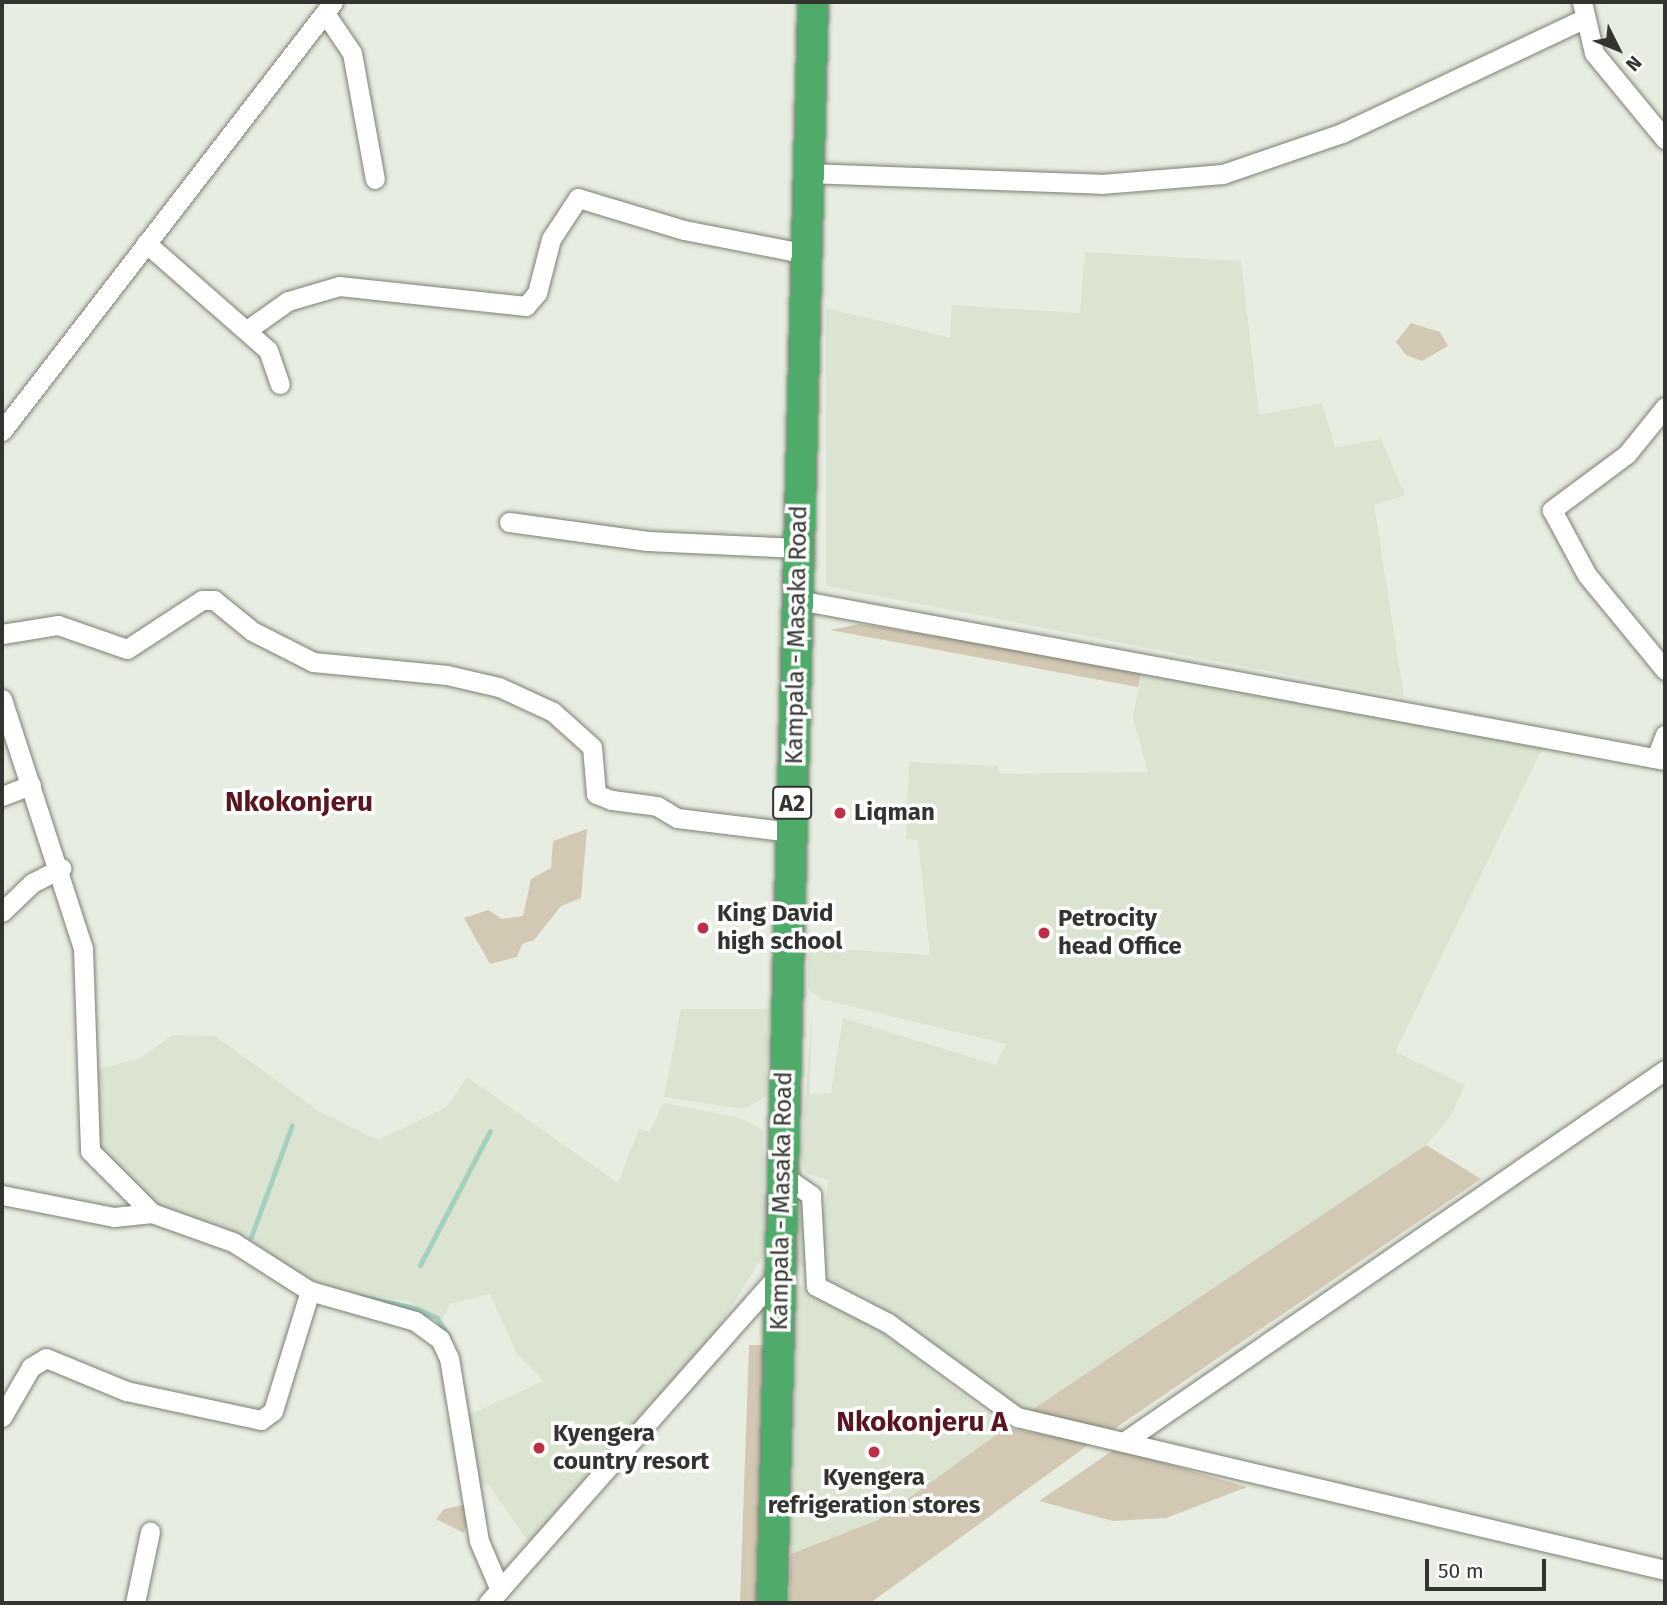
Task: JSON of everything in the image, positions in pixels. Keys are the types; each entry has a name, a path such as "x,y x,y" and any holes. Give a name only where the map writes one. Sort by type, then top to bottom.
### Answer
{"highway":[{"name":"Kampala - Masaka Road","path":"772,1603 813,2"}],"street":[{"path":"2,431 329,7 352,53 375,179"},
{"path":"807,173 1101,184 1223,174 1342,133 1583,10 1594,53 1665,139"},
{"path":"247,330 288,301 339,286 526,306 537,293 551,239 578,198 684,230 807,254"},
{"path":"146,243 247,330 273,357 279,384"},
{"path":"1665,407 1627,454 1552,510 1587,575 1665,670"},
{"path":"509,522 648,541 798,548"},
{"path":"2,634 58,625 127,649 202,600 214,600 251,631 313,662 447,675 499,687 553,712 592,747 596,794 612,800 657,806 677,818 791,838"},
{"path":"798,600 1661,759 1665,735"},
{"path":"490,695 545,713 586,749 592,799 598,804 666,816 676,827 791,838"},
{"path":"2,699 61,868 83,949 90,1151 152,1213 233,1242 310,1291 415,1321 440,1339 449,1358 479,1541 494,1596"},
{"path":"2,796 31,786"},
{"path":"2,912 32,883 61,868"},
{"path":"1125,1441 1665,1070"},
{"path":"781,1174 811,1195 816,1286 888,1323 1017,1417 1665,1570"},
{"path":"6,1200 114,1217 152,1213"},
{"path":"494,1596 782,1271"},
{"path":"2,1418 31,1367 46,1358 126,1391 261,1420 273,1411 310,1291"},
{"path":"135,1603 150,1532"}],"shaded area":[{"path":"1085,252 1241,261 1259,415 1322,403 1335,448 1381,439 1405,495 1374,505 1404,697 826,586 826,308 950,338 952,305 1080,313"},
{"path":"1411,323 1440,332 1448,346 1422,361 1406,355 1396,342"},
{"path":"860,624 1142,668 1138,687 830,630"},
{"path":"1142,668 1544,745 1395,1052 1465,1085 1450,1117 1426,1145 1026,1414 880,1306 797,1264 798,1191 824,1209 829,1180 806,1173 801,1160 812,1009 810,1094 831,1093 843,1018 996,1065 1006,1044 821,999 808,989 808,947 930,955 918,840 906,839 909,762 998,766 999,774 1148,772 1133,718"},
{"path":"587,829 581,898 561,906 534,940 522,944 517,957 490,964 464,918 488,910 502,919 523,916 531,879 551,868 553,841"},
{"path":"681,1009 770,1009 766,1096 744,1109 664,1097"},
{"path":"173,1035 215,1036 317,1110 378,1140 447,1107 467,1077 618,1183 639,1129 650,1132 663,1103 739,1118 763,1130 764,1198 773,1226 764,1254 712,1338 530,1544 488,1484 471,1486 466,1416 544,1381 517,1354 490,1294 450,1304 441,1322 409,1301 319,1289 142,1197 95,1140 95,1070 140,1058"},
{"path":"1426,1145 1481,1179 1114,1429 1026,1414"},
{"path":"795,1283 864,1318 1006,1428 878,1520 791,1554"},
{"path":"749,1345 769,1345 761,1603 740,1603"},
{"path":"1006,1428 1091,1443 870,1603 789,1603 791,1554 878,1520"},
{"path":"1115,1449 1247,1487 1166,1518 1113,1521 1039,1501"},
{"path":"463,1505 469,1514 464,1533 436,1519 444,1509"}],"waterway":[{"path":"251,1237 292,1125"},
{"path":"420,1265 490,1131"},
{"path":"360,1296 415,1308 437,1318 449,1337"}],"place":[{"name":"Liqman","path":"840,813"},
{"name":"King David high school","path":"703,928"},
{"name":"Petrocity head Office","path":"1044,933"},
{"name":"Kyengera country resort","path":"539,1448"},
{"name":"Kyengera refrigeration stores","path":"874,1452"}],"district":[{"name":"Nkokonjeru","path":"299,802"},
{"name":"Nkokonjeru A","path":"922,1422"}]}
